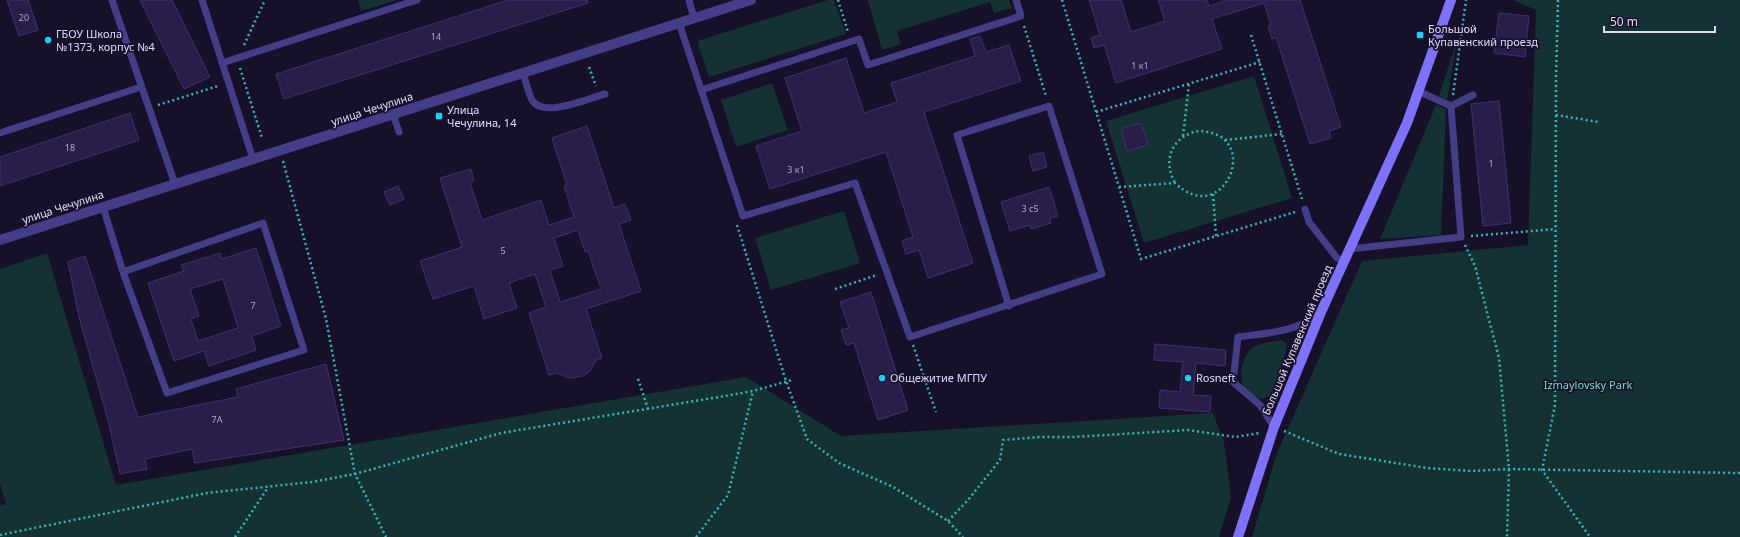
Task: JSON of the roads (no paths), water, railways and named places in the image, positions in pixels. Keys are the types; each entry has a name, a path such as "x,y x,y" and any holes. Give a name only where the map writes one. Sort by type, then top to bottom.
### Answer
{"main road":[{"name":"Большой Купавенский проезд","path":"1238,537 1274,427 1321,312 1407,123 1451,0"}],"street":[{"name":"улица Чечулина","path":"0,240 751,0"}],"lane":[{"path":"112,0 175,184"},
{"path":"202,0 253,159"},
{"path":"222,63 416,0"},
{"path":"689,0 694,18"},
{"path":"702,90 859,39 868,65 1021,16 1016,0"},
{"path":"679,23 743,216 855,183 910,337 1009,306 1102,274 1050,106 957,135 1009,306"},
{"path":"523,73 533,100 539,106 550,108 561,107 602,95"},
{"path":"0,133 141,87"},
{"path":"1418,91 1451,106"},
{"path":"1451,106 1474,95"},
{"path":"1349,249 1461,237 1451,106"},
{"path":"393,114 399,132"},
{"path":"103,207 123,272 167,393 304,350 263,224 123,272"},
{"path":"1305,209 1309,222 1337,258 1344,260"},
{"path":"1274,427 1260,405 1232,382 1238,337 1289,329 1307,323 1321,312"}],"place":[{"name":"Большой Купавенский проезд","path":"1420,35"},
{"name":"ГБОУ Школа №1373, корпус №4","path":"48,40"},
{"name":"Улица Чечулина, 14","path":"439,116"},
{"name":"Общежитие МГПУ","path":"882,378"},
{"name":"Rosneft","path":"1188,378"}],"park label":[{"name":"Izmaylovsky Park","path":"1588,385"}]}
